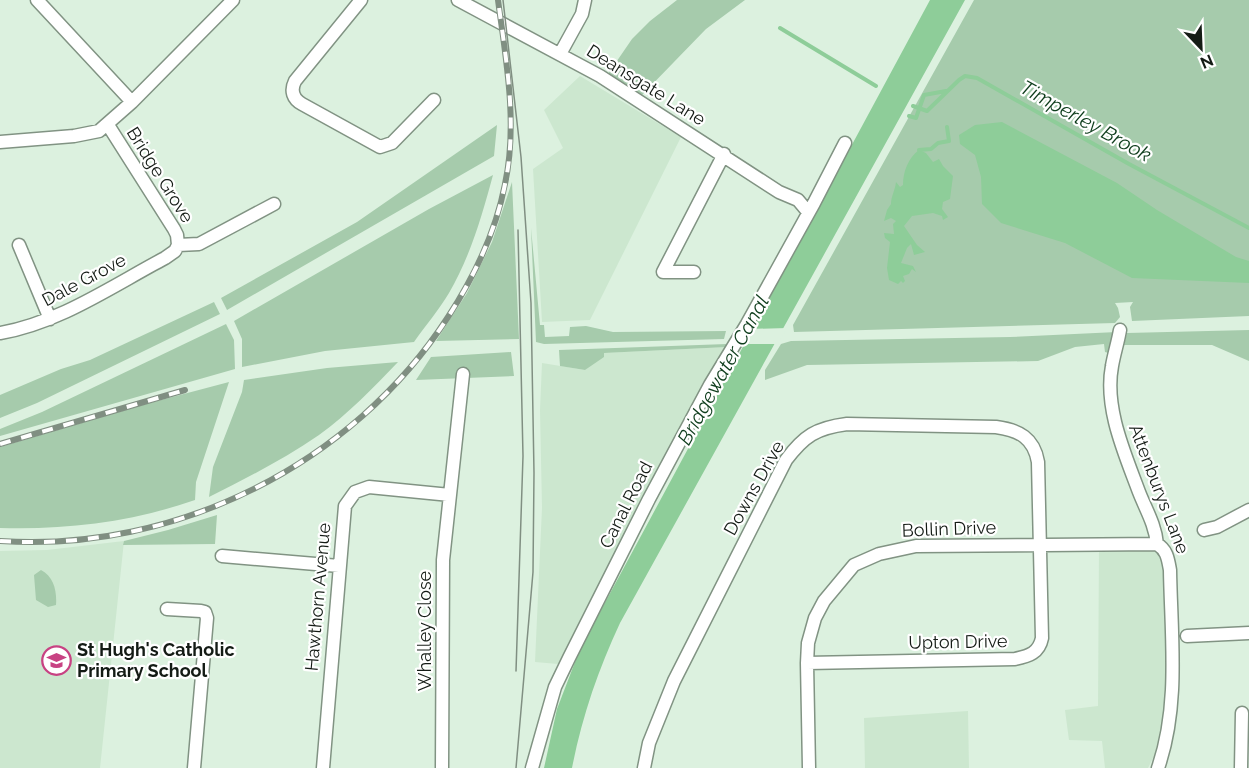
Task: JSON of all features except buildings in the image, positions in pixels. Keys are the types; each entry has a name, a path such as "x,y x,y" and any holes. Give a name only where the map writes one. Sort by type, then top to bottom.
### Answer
{"street":[{"path":"37,0 132,102"},
{"path":"0,142 90,134 99,131 132,102 232,0"},
{"path":"361,0 295,81 292,91 296,99 380,147 392,143 434,100"},
{"name":"Deansgate Lane","path":"458,0 600,76 724,154 779,192 798,200 808,212"},
{"path":"560,54 582,14 585,0"},
{"name":"Bridge Grove","path":"108,125 174,229 178,245"},
{"name":"Canal Road","path":"532,768 555,687 564,668 649,499 845,143"},
{"path":"694,272 663,272 724,154"},
{"path":"178,245 200,244 274,204"},
{"path":"20,244 50,319"},
{"name":"Dale Grove","path":"0,333 29,327 50,319 165,258 176,251 178,245"},
{"name":"Attenburys Lane","path":"1120,330 1112,367 1114,419 1139,492 1153,522 1157,544 1163,547 1168,556 1170,570 1172,705 1166,743 1158,768"},
{"name":"Whalley Close","path":"442,768 442,578 463,375"},
{"name":"Downs Drive","path":"644,768 649,743 674,681 786,460 798,444 814,432 847,424 996,427 1014,430 1026,436 1037,453 1041,545"},
{"name":"Hawthorn Avenue","path":"323,768 344,510 347,502 355,492 369,487 450,495"},
{"path":"1204,530 1227,522 1249,510"},
{"name":"Bollin Drive","path":"809,768 808,642 815,618 830,594 860,562 879,554 916,546 1157,544"},
{"name":"Upton Drive","path":"807,663 1015,659 1032,654 1038,650 1042,638 1041,545"},
{"path":"222,556 339,566"},
{"path":"167,609 201,611 205,612 207,618 194,768"},
{"path":"1187,636 1249,633"},
{"path":"1241,768 1242,713"}],"shaded area":[{"path":"677,0 745,0 706,29 641,96 608,74 632,39 650,21"},
{"path":"930,0 965,0 620,623 592,694 572,768 544,768 557,709 580,649"},
{"path":"974,0 1249,0 1249,316 1132,321 1130,307 1133,302 1115,303 1120,317 1115,323 794,332 793,325"},
{"path":"580,76 681,137 590,320 542,322 533,169 563,148 544,110"},
{"path":"1002,122 1117,183 1157,210 1236,257 1249,261 1249,283 1132,278 1065,243 1001,223 982,204 981,177 975,155 960,144 959,135 975,125"},
{"path":"497,125 494,156 227,310 221,298 357,222"},
{"path":"919,150 926,153 933,162 939,159 953,176 950,199 943,202 942,209 948,217 943,220 942,216 933,213 912,216 904,226 917,245 925,252 914,255 911,244 907,248 901,263 913,266 916,272 912,269 909,274 903,276 905,281 898,284 889,280 887,268 890,242 885,238 884,233 894,234 893,224 896,221 891,218 884,221 896,182 900,187 903,185 907,166"},
{"path":"493,175 480,221 463,265 445,299 414,342 325,351 242,367 242,339 234,321 429,209"},
{"path":"512,182 519,339 436,341 467,293 492,242"},
{"path":"531,228 540,325 544,325 545,337 569,336 570,327 586,326 613,332 726,331 724,339 544,344 536,342"},
{"path":"214,302 220,314 37,403 0,418 0,395 61,369 90,360"},
{"path":"226,324 234,340 235,369 0,436 0,429 42,412"},
{"path":"1249,330 1249,361 1212,345 1124,345 1127,333"},
{"path":"1117,332 1112,354 1105,352 1104,344 1075,347 1038,361 807,365 765,380 765,370 781,344 791,341 1010,337"},
{"path":"727,344 727,347 604,353 604,357 585,370 560,366 559,350"},
{"path":"727,347 582,618 562,663 535,662 542,508 540,410 542,363 585,370 604,353"},
{"path":"511,352 514,376 416,380 431,357"},
{"path":"398,362 350,410 319,435 279,460 209,497 213,467 242,392 244,380 327,368"},
{"path":"229,382 196,482 195,500 147,514 99,523 49,528 0,528 0,447"},
{"path":"217,515 215,544 123,545 124,541"},
{"name":"St Hugh's Catholic Primary School","path":"124,541 100,768 0,768 0,551 47,550"},
{"path":"1099,546 1159,549 1168,571 1167,720 1148,768 1105,768 1102,741 1069,740 1065,710 1098,706"},
{"path":"41,570 49,576 54,585 56,605 48,607 36,600 34,575"},
{"path":"968,711 969,768 865,768 864,718"}],"pier":[{"path":"787,328 778,344 741,344 749,329"}],"waterway":[{"name":"Timperley Brook","path":"780,28 876,86"},
{"name":"Timperley Brook","path":"913,106 927,111 965,76 977,78 1129,164 1249,228"},
{"path":"909,116 916,118 924,95 946,91"},
{"path":"919,150 931,149 938,143 949,141 947,127"}],"tram line":[{"path":"503,0 521,157 531,303 534,473 533,572 516,768"},
{"path":"516,671 523,456 518,230"}],"railway":[{"path":"0,541 66,541 131,532 194,514 254,489 311,456 363,416 409,369 448,317 467,286 490,236 501,202 509,161 511,115 498,0"},
{"path":"0,444 185,390"}],"place":[{"name":"St Hugh's Catholic Primary School","path":"56,660"}],"water label":[{"name":"Bridgewater Canal","path":"723,370"}]}
